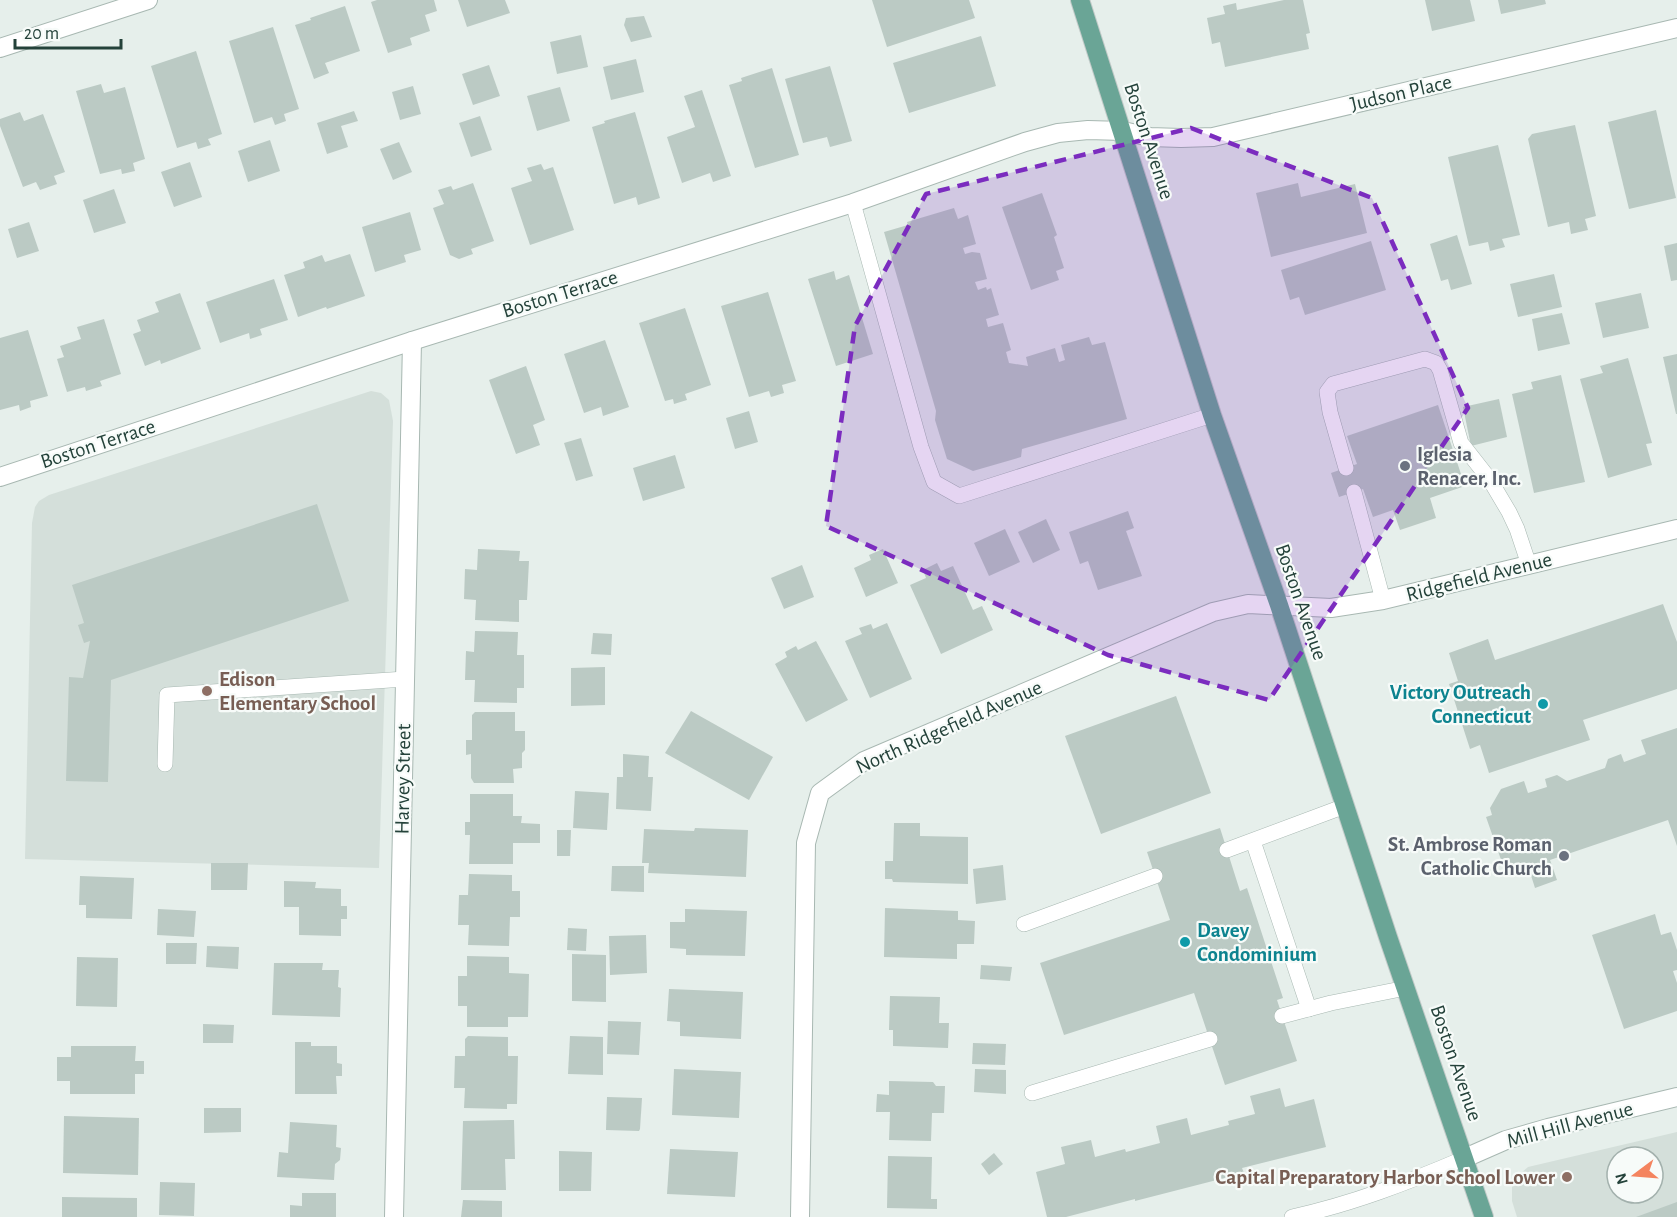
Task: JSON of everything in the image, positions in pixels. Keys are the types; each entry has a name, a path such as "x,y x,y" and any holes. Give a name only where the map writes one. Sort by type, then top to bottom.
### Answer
{"main road":[{"name":"Boston Avenue","path":"1080,0 1212,415 1280,605 1345,806 1484,1217"}],"street":[{"path":"0,48 148,0"},
{"name":"Judson Place","path":"1123,131 1160,137 1213,137 1677,28"},
{"name":"Boston Terrace","path":"0,477 412,341 853,203 1025,142 1058,133 1088,130 1123,131"},
{"name":"Harvey Street","path":"394,1217 412,341"},
{"name":"Ridgefield Avenue","path":"1280,605 1331,608 1383,600 1677,529"},
{"name":"North Ridgefield Avenue","path":"800,1217 806,843 820,793 864,761 1213,612 1248,604 1280,605"},
{"name":"Mill Hill Avenue","path":"1465,1158 1506,1140 1540,1130 1677,1097"}],"lane":[{"path":"853,203 921,447 934,482 959,496 1212,415"},
{"path":"1346,468 1330,412 1328,392 1333,384 1425,359 1436,363 1461,443 1490,480 1509,512 1529,565"},
{"path":"1354,492 1383,600"},
{"path":"165,764 167,694 405,679"},
{"path":"1227,850 1345,806"},
{"path":"1253,841 1309,1009"},
{"path":"1024,924 1155,876"},
{"path":"1282,1016 1406,988"},
{"path":"1032,1093 1210,1039"},
{"path":"1292,1217 1317,1212 1392,1187 1465,1158"}],"highlighted area":[{"path":"1191,128 1372,198 1468,408 1269,700 1108,655 826,526 855,326 926,194"}],"shaded area":[{"name":"Edison Elementary School","path":"371,391 381,393 389,400 393,421 379,868 25,859 32,523 35,507 39,501 49,495"},
{"name":"Capital Preparatory Harbor School Lower","path":"1677,1132 1677,1217 1517,1217 1512,1201 1512,1187 1520,1174 1528,1167 1605,1149 1605,1205 1665,1205 1665,1145 1622,1145"}],"building":[{"path":"377,0 434,0 437,11 425,15 430,31 410,38 412,45 388,53 371,2"},
{"path":"458,0 505,0 510,13 467,27"},
{"path":"872,0 969,0 975,18 887,47"},
{"path":"1284,0 1303,0 1310,33 1306,34 1309,49 1225,67 1220,42 1212,44 1207,18 1225,14 1223,6 1236,3 1237,10"},
{"path":"1425,0 1470,0 1475,21 1432,31"},
{"path":"1498,0 1545,0 1546,4 1501,14"},
{"path":"345,6 360,51 325,63 329,73 314,79 295,25"},
{"path":"644,16 652,37 631,42 624,25 626,18"},
{"path":"273,27 299,109 284,114 286,121 275,125 272,117 254,123 229,41"},
{"path":"581,35 588,67 557,74 550,42"},
{"path":"981,36 996,86 909,113 893,63"},
{"path":"196,51 222,134 208,139 211,145 198,149 196,142 177,148 151,66"},
{"path":"636,59 644,92 611,100 603,67"},
{"path":"489,65 500,96 473,105 462,74"},
{"path":"830,66 852,141 830,147 827,137 803,143 785,79"},
{"path":"772,68 799,155 755,168 729,85 742,81 741,78"},
{"path":"101,84 104,93 125,87 145,159 133,163 135,171 122,174 121,169 100,174 76,91"},
{"path":"413,86 421,114 400,120 392,92"},
{"path":"560,87 570,121 537,131 527,96"},
{"path":"702,90 731,176 713,182 710,173 682,183 667,137 695,127 684,96"},
{"path":"1656,110 1676,198 1629,209 1608,122"},
{"path":"354,111 358,121 341,126 348,147 327,154 317,123"},
{"path":"20,112 24,121 43,114 65,172 54,176 57,184 40,190 36,182 23,187 0,126 0,119"},
{"path":"635,112 660,198 638,205 636,197 614,204 592,127"},
{"path":"480,116 492,150 471,157 459,123"},
{"path":"1575,125 1596,216 1585,219 1588,230 1571,234 1569,222 1548,227 1528,139 1532,134"},
{"path":"270,140 280,171 248,182 238,151"},
{"path":"399,142 412,172 393,180 380,149"},
{"path":"1498,145 1520,235 1502,239 1505,247 1490,251 1488,242 1469,246 1448,157"},
{"path":"190,162 202,197 174,207 161,172"},
{"path":"541,164 544,170 553,167 574,230 530,245 511,188 532,181 527,168"},
{"path":"473,183 494,241 471,249 473,254 459,259 450,255 433,208 444,204 438,190 451,186 453,190"},
{"path":"1298,183 1301,197 1355,184 1367,233 1271,257 1256,193"},
{"path":"114,189 126,223 94,233 83,200"},
{"path":"1042,193 1057,235 1054,237 1064,268 1056,271 1059,280 1031,290 1002,207"},
{"path":"954,208 958,219 968,215 976,244 963,248 965,254 980,253 987,279 975,282 978,290 991,288 999,315 986,319 988,327 1003,323 1011,350 1006,352 1009,363 1028,366 1026,357 1055,348 1059,362 1065,360 1061,345 1089,337 1092,345 1105,342 1127,419 1022,449 1021,457 973,471 947,459 935,420 936,411 884,232 908,225 907,222"},
{"path":"410,212 421,250 404,255 406,262 375,272 362,227"},
{"path":"29,222 39,251 17,258 8,229"},
{"path":"1457,235 1472,284 1451,290 1448,279 1441,281 1430,244"},
{"path":"1371,241 1386,290 1305,315 1299,297 1290,300 1281,270"},
{"path":"1677,243 1677,280 1671,281 1664,246"},
{"path":"350,254 365,296 298,317 284,275 305,268 303,262 322,255 325,262"},
{"path":"834,271 836,280 849,275 873,354 836,366 808,279"},
{"path":"1554,274 1562,307 1518,317 1510,284"},
{"path":"274,279 288,320 260,329 262,335 250,339 249,333 220,343 206,302"},
{"path":"768,292 796,381 782,385 784,393 771,397 769,391 749,397 721,306"},
{"path":"180,293 201,349 161,364 160,360 145,366 133,334 141,331 137,320 159,312 155,302"},
{"path":"1641,293 1649,328 1603,338 1595,303"},
{"path":"685,308 711,385 685,394 687,400 674,404 673,399 665,401 639,323"},
{"path":"1562,313 1570,344 1538,351 1532,319"},
{"path":"104,319 121,374 100,381 102,386 86,391 85,387 67,392 57,359 64,357 60,346 81,339 77,327"},
{"path":"28,330 48,396 30,401 31,407 20,411 19,405 0,410 0,338"},
{"path":"605,340 629,407 603,416 601,407 584,413 564,354"},
{"path":"1677,354 1677,414 1676,414 1663,357"},
{"path":"1628,358 1652,443 1646,444 1652,465 1608,478 1580,379 1603,373 1600,366"},
{"path":"526,366 545,420 533,425 540,445 516,454 489,380"},
{"path":"1561,375 1585,482 1534,493 1512,394 1533,389 1531,382"},
{"path":"1499,399 1507,437 1471,446 1463,407"},
{"name":"Iglesia Renacer, Inc.","path":"1438,405 1465,486 1430,498 1436,518 1400,530 1393,510 1373,517 1363,489 1339,497 1331,473 1357,464 1347,436"},
{"path":"749,411 758,442 735,449 726,418"},
{"path":"581,438 593,476 576,481 564,443"},
{"path":"675,455 685,488 643,501 633,468"},
{"path":"317,504 349,601 111,680 108,782 66,781 69,677 83,678 90,641 84,643 78,625 84,623 72,585"},
{"path":"1128,511 1134,528 1126,531 1142,576 1098,590 1088,561 1080,564 1069,532"},
{"path":"1046,519 1060,550 1033,563 1018,532"},
{"path":"1005,529 1020,562 989,576 974,543"},
{"path":"478,549 520,551 519,561 529,561 527,600 519,600 519,622 475,620 476,600 464,599 465,569 477,570"},
{"path":"883,549 898,583 866,597 854,568 871,560 869,555"},
{"path":"937,563 941,571 953,566 973,610 982,606 993,630 941,654 910,585 926,578 923,570"},
{"path":"802,565 814,597 784,609 771,578"},
{"name":"Victory Outreach Connecticut","path":"1663,604 1677,642 1677,689 1583,720 1590,740 1489,773 1480,745 1470,749 1449,684 1458,681 1449,653 1488,639 1495,660"},
{"path":"887,623 912,679 870,698 845,641 862,634 859,628 871,624 873,629"},
{"path":"475,631 518,632 517,655 524,655 524,688 517,688 517,703 474,702 475,680 465,680 466,651 474,652"},
{"path":"593,633 612,634 611,655 591,654"},
{"path":"816,641 848,700 806,722 775,664 787,657 785,652 796,646 798,650"},
{"path":"605,667 605,705 571,706 571,668"},
{"path":"1176,696 1211,793 1101,834 1065,736"},
{"path":"691,711 773,757 749,800 665,753"},
{"path":"475,712 515,712 515,731 525,731 525,750 522,753 522,768 513,769 514,783 474,783 471,778 471,754 466,755 466,740 472,740 472,715"},
{"path":"1677,728 1677,846 1668,820 1550,860 1557,880 1535,888 1528,866 1506,874 1486,817 1492,815 1490,808 1501,789 1524,781 1528,793 1547,787 1545,779 1557,775 1567,781 1605,768 1608,759 1621,754 1624,762 1646,754 1641,740"},
{"path":"623,754 649,756 648,777 653,777 651,811 616,809 617,777 623,777"},
{"path":"575,791 609,793 607,830 573,828"},
{"path":"470,794 513,794 513,816 522,816 521,823 540,824 540,843 513,843 513,864 469,864 470,835 465,835 465,822 470,822"},
{"path":"894,823 920,823 920,836 968,837 968,884 893,882 892,879 885,879 885,861 893,861"},
{"path":"695,828 748,830 746,877 648,873 649,863 642,863 644,829 694,831"},
{"name":"Davey Condominium","path":"1220,828 1240,891 1247,888 1283,998 1277,1000 1297,1061 1225,1085 1194,993 1064,1035 1040,963 1170,920 1147,852"},
{"path":"557,830 571,830 570,856 557,856"},
{"path":"211,863 248,863 247,890 211,890"},
{"path":"1003,865 1006,900 976,904 973,869"},
{"path":"612,866 644,866 644,892 611,891"},
{"path":"469,874 512,875 512,891 520,891 520,917 510,917 509,946 468,945 469,925 458,925 459,895 468,895"},
{"path":"80,876 134,878 132,919 86,918 86,905 79,905"},
{"path":"284,881 316,882 315,888 341,889 341,906 347,906 347,919 341,919 341,936 299,935 299,907 284,907"},
{"path":"885,908 958,911 958,920 975,921 974,944 957,944 957,959 884,957"},
{"path":"158,909 196,911 194,937 157,935"},
{"path":"685,909 747,911 745,956 686,955 686,949 670,948 670,922 685,922"},
{"path":"1655,914 1661,935 1671,932 1677,950 1677,970 1673,971 1677,983 1677,1011 1624,1029 1592,935"},
{"path":"568,928 587,929 586,951 567,950"},
{"path":"646,935 647,973 610,975 609,936"},
{"path":"166,943 197,943 196,964 166,964"},
{"path":"207,946 239,947 238,969 206,967"},
{"path":"572,954 606,955 606,1002 572,1001"},
{"path":"467,956 509,957 509,973 529,974 528,1017 508,1017 508,1027 467,1027 467,1006 458,1006 458,976 467,976"},
{"path":"77,957 118,958 117,1007 76,1006"},
{"path":"274,963 323,963 322,970 339,970 340,1017 272,1015"},
{"path":"981,965 1012,967 1010,981 980,979"},
{"path":"669,989 743,992 741,1039 680,1036 680,1022 667,1021"},
{"path":"890,996 940,997 939,1023 949,1023 948,1048 893,1046 893,1030 889,1030"},
{"path":"608,1021 641,1022 639,1055 607,1054"},
{"path":"203,1024 234,1025 233,1043 203,1043"},
{"path":"468,1036 508,1037 508,1056 518,1056 517,1104 507,1104 507,1109 464,1108 465,1088 454,1088 455,1056 465,1056 465,1039"},
{"path":"570,1036 603,1037 603,1075 568,1074"},
{"path":"295,1042 311,1042 311,1046 337,1046 337,1063 342,1064 342,1076 336,1076 337,1094 295,1094"},
{"path":"973,1043 1006,1044 1005,1065 972,1064"},
{"path":"71,1046 136,1046 135,1061 144,1061 144,1074 135,1074 135,1094 70,1094 70,1081 57,1081 57,1057 71,1057"},
{"path":"674,1069 741,1072 739,1118 672,1115"},
{"path":"975,1069 1006,1070 1006,1094 974,1092"},
{"path":"889,1081 933,1082 936,1086 945,1086 944,1113 932,1113 931,1141 889,1140 890,1112 876,1112 877,1094 889,1095"},
{"path":"1280,1088 1285,1107 1314,1099 1326,1147 1242,1168 1244,1173 1135,1201 1135,1199 1066,1217 1047,1217 1036,1172 1065,1164 1061,1147 1091,1140 1095,1157 1160,1143 1156,1126 1187,1118 1191,1135 1229,1125 1228,1121 1255,1114 1250,1096"},
{"path":"607,1097 642,1098 639,1131 606,1130"},
{"path":"204,1108 241,1108 241,1132 204,1133"},
{"path":"64,1116 139,1118 138,1175 63,1173"},
{"path":"514,1120 515,1159 505,1159 506,1190 461,1190 463,1121"},
{"path":"290,1122 337,1125 336,1147 341,1148 340,1160 335,1164 334,1180 277,1177 279,1152 288,1153"},
{"path":"670,1149 738,1152 735,1197 667,1194"},
{"path":"559,1151 592,1152 591,1191 559,1191"},
{"path":"994,1153 1003,1164 989,1175 981,1164"},
{"path":"888,1156 932,1157 931,1199 937,1199 937,1209 887,1208"},
{"path":"160,1182 195,1183 194,1216 159,1215"},
{"path":"302,1193 336,1193 336,1217 290,1217 290,1205 302,1206"},
{"path":"62,1197 137,1198 137,1217 62,1217"},
{"path":"463,1200 502,1201 502,1217 461,1217"},
{"path":"1677,1202 1677,1217 1636,1217"}],"place":[{"name":"Iglesia Renacer, Inc.","path":"1405,466"},
{"name":"Edison Elementary School","path":"207,691"},
{"name":"Victory Outreach Connecticut","path":"1543,704"},
{"name":"St. Ambrose Roman Catholic Church","path":"1564,856"},
{"name":"Davey Condominium","path":"1185,942"},
{"name":"Capital Preparatory Harbor School Lower","path":"1567,1177"}]}
